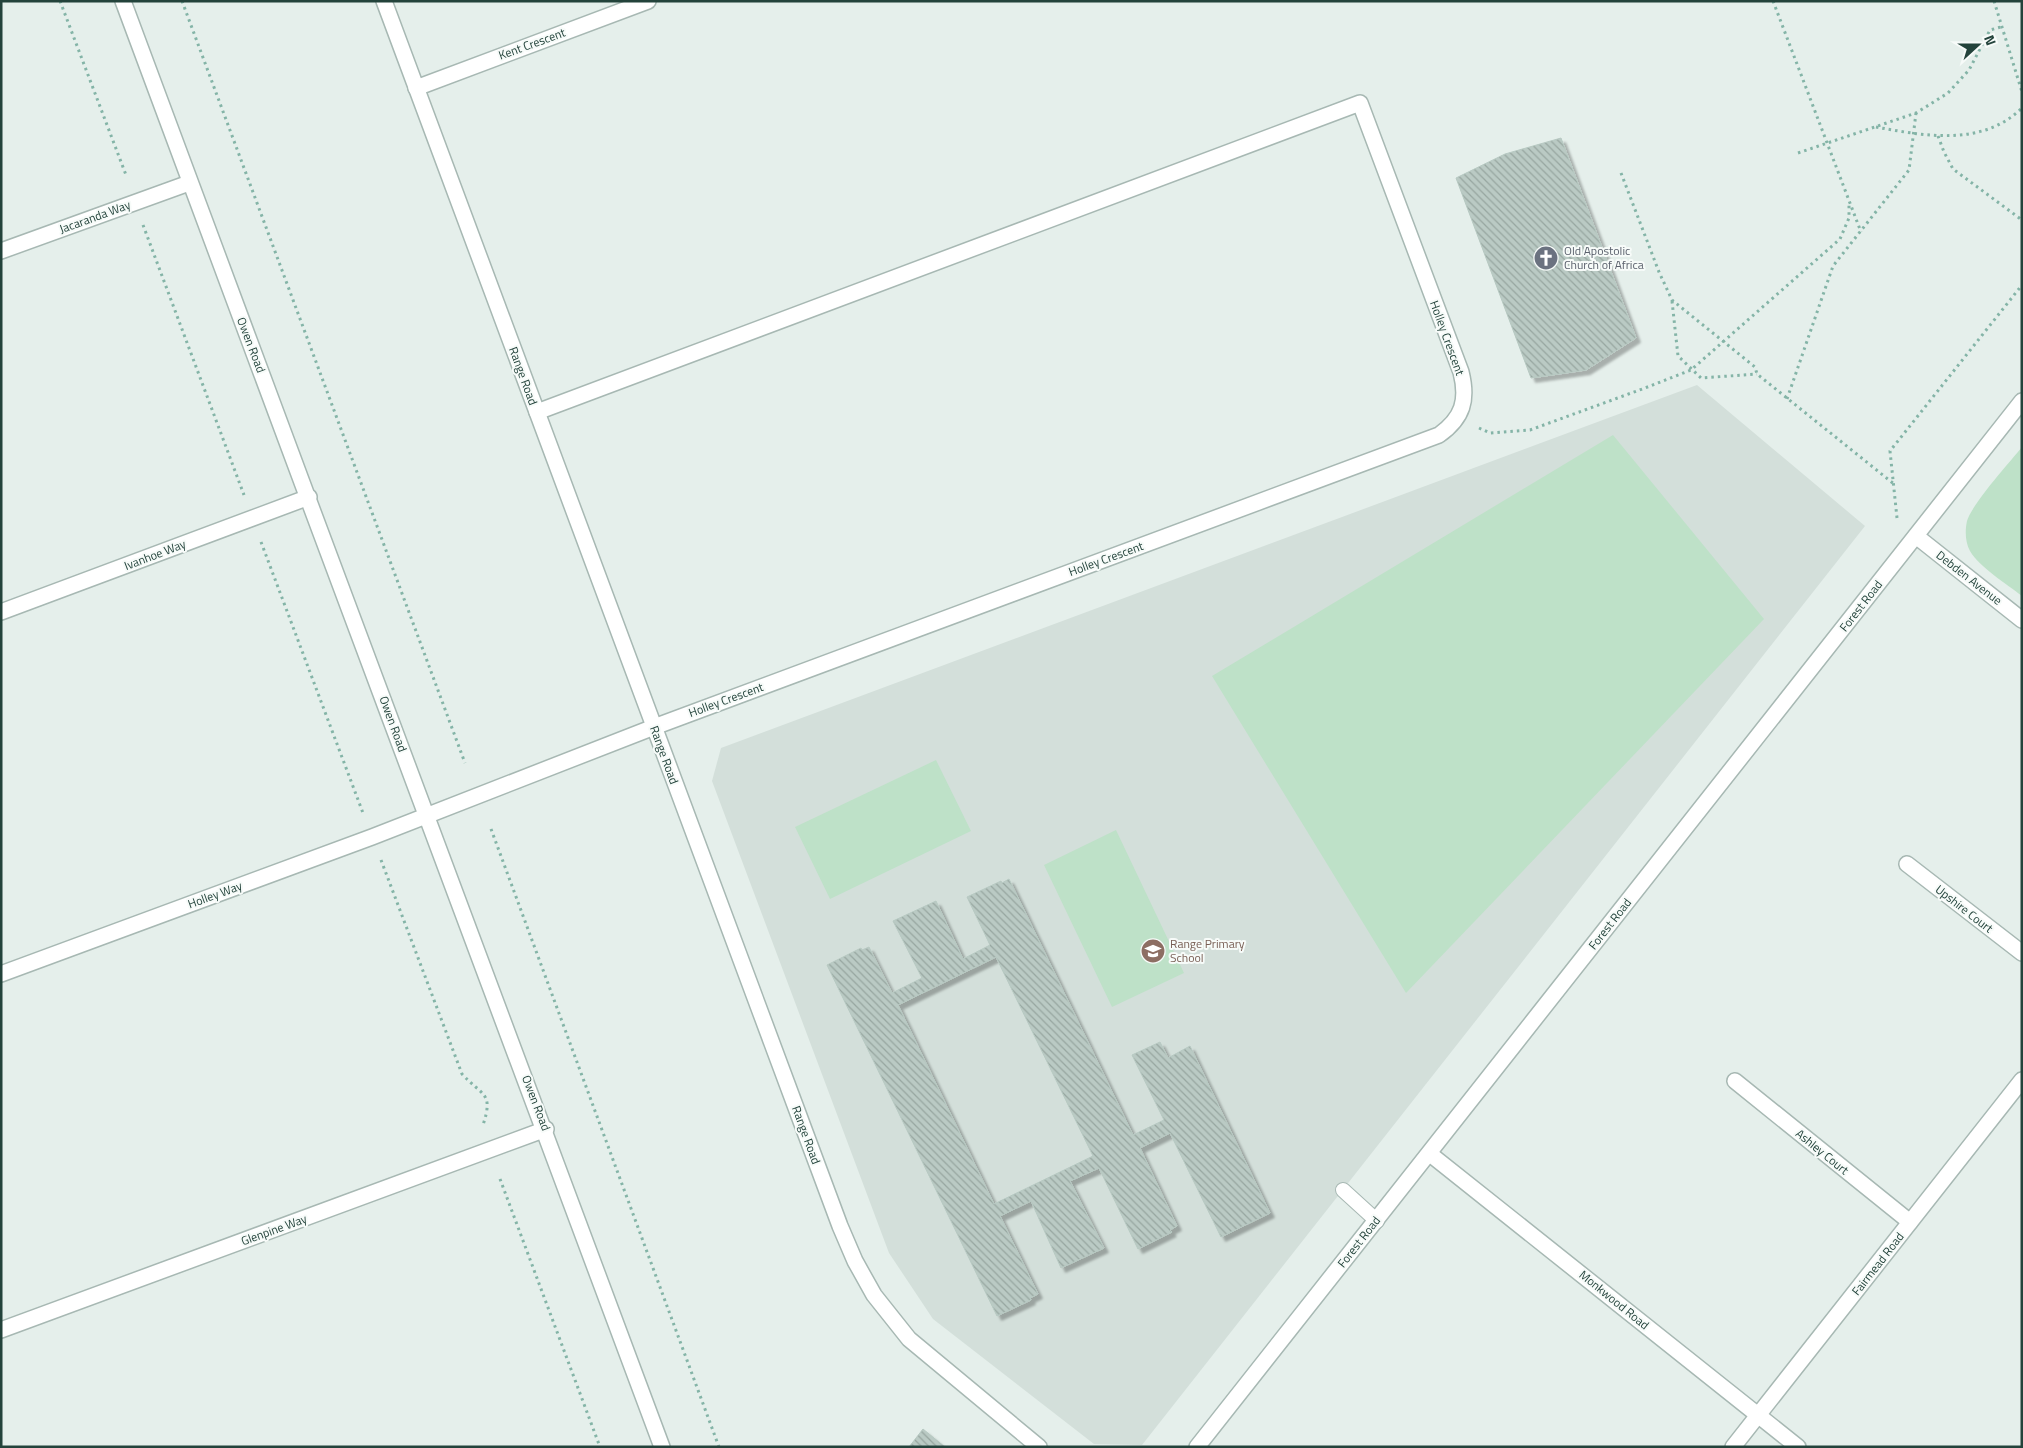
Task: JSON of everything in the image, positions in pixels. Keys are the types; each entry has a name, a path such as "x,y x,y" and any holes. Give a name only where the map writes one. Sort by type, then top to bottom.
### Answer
{"street":[{"name":"Owen Road","path":"123,1 189,183 546,1129 662,1447"},
{"name":"Range Road","path":"384,1 855,1262 874,1295 909,1339 1039,1447"},
{"name":"Kent Crescent","path":"416,88 648,1"},
{"name":"Holley Crescent","path":"427,816 654,727 1439,435 1450,428 1458,417 1464,402 1464,387 1360,103 537,412"},
{"name":"Jacaranda Way","path":"1,252 189,183"},
{"name":"Forest Road","path":"1197,1447 2022,401"},
{"name":"Ivanhoe Way","path":"1,612 309,497"},
{"name":"Debden Avenue","path":"1916,536 2022,620"},
{"name":"Holley Way","path":"1,974 427,816"},
{"name":"Upshire Court","path":"1907,864 2022,953"},
{"name":"Fairmead Road","path":"1733,1447 2022,1080"},
{"name":"Ashley Court","path":"1735,1081 1910,1222"},
{"name":"Glenpine Way","path":"1,1330 546,1129"},
{"name":"Monkwood Road","path":"1430,1154 1798,1447"}],"lane":[{"path":"1343,1190 1377,1221"}],"path":[{"path":"60,1 126,175"},
{"path":"182,1 465,763"},
{"path":"1773,1 1861,233"},
{"path":"1994,1 2022,92"},
{"path":"1798,153 1916,113 1948,93 1969,70 1990,30 2002,27"},
{"path":"1874,127 1913,134 1938,136 1969,135 1994,127 2013,117 2022,108"},
{"path":"1787,399 1833,266 1861,233 1908,170 1916,113"},
{"path":"1938,136 1953,169 2022,220"},
{"path":"1620,173 1672,300 1678,356 1701,378 1757,374"},
{"path":"1458,417 1490,433 1530,430 1691,370 1840,239 1849,218 1850,203"},
{"path":"142,224 244,496"},
{"path":"1898,525 1890,451 2022,284"},
{"path":"1672,300 1755,367 1757,374 1787,399 1894,484"},
{"path":"261,542 363,813"},
{"path":"490,829 719,1447"},
{"path":"381,859 462,1074 486,1097 488,1109 482,1125"},
{"path":"500,1179 600,1447"}],"shaded area":[{"name":"Range Primary School","path":"1697,385 1865,526 1142,1445 1094,1444 933,1319 889,1253 712,781 721,748"}],"green space":[{"path":"1613,435 1764,619 1406,993 1212,676"},
{"path":"2022,447 2022,596 1986,569 1974,557 1968,547 1966,532 1970,514"},
{"path":"936,760 971,831 830,899 795,827"},
{"path":"1116,830 1184,973 1112,1007 1044,865"}],"building":[{"name":"Old Apostolic Church of Africa","path":"1561,138 1636,338 1586,370 1531,378 1456,178 1505,154"},
{"path":"1009,879 1133,1135 1164,1120 1132,1055 1160,1042 1168,1058 1190,1046 1270,1213 1221,1237 1170,1133 1140,1148 1177,1226 1170,1230 1172,1232 1138,1249 1099,1168 1070,1181 1104,1248 1061,1268 1031,1201 1000,1216 1038,1294 1030,1298 1031,1300 997,1316 827,965 861,948 862,950 869,947 892,993 922,978 893,921 936,901 963,959 990,945 967,897 1001,881 1002,883","holes":["996,957 1093,1156 994,1204 898,1005"]},
{"path":"923,1429 945,1447 909,1447"}],"place":[{"name":"Old Apostolic Church of Africa","path":"1546,258"},
{"name":"Range Primary School","path":"1153,951"}]}
